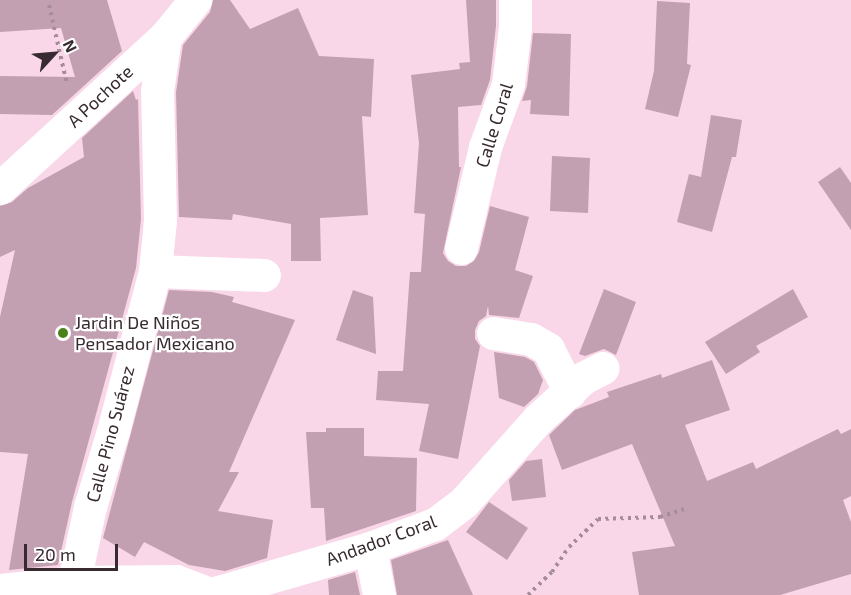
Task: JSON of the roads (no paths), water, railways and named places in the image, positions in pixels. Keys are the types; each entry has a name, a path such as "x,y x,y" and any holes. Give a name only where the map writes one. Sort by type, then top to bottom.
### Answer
{"street":[{"name":"A Pochote","path":"0,188 165,37 195,0"},
{"name":"Calle Coral","path":"461,248 486,147 508,84 515,27 515,0"},
{"name":"Calle Pino Suárez","path":"74,582 90,507 155,271 160,220 157,91 165,37"},
{"path":"155,271 264,275"},
{"path":"493,333 531,339 548,349 570,392"},
{"name":"Andador Coral","path":"211,595 370,548 435,524 464,502 538,419 583,378 603,368"},
{"path":"370,548 379,595"},
{"path":"0,590 74,582 176,581 211,595"}],"place":[{"name":"Jardin De Niños Pensador Mexicano","path":"63,333"}]}
